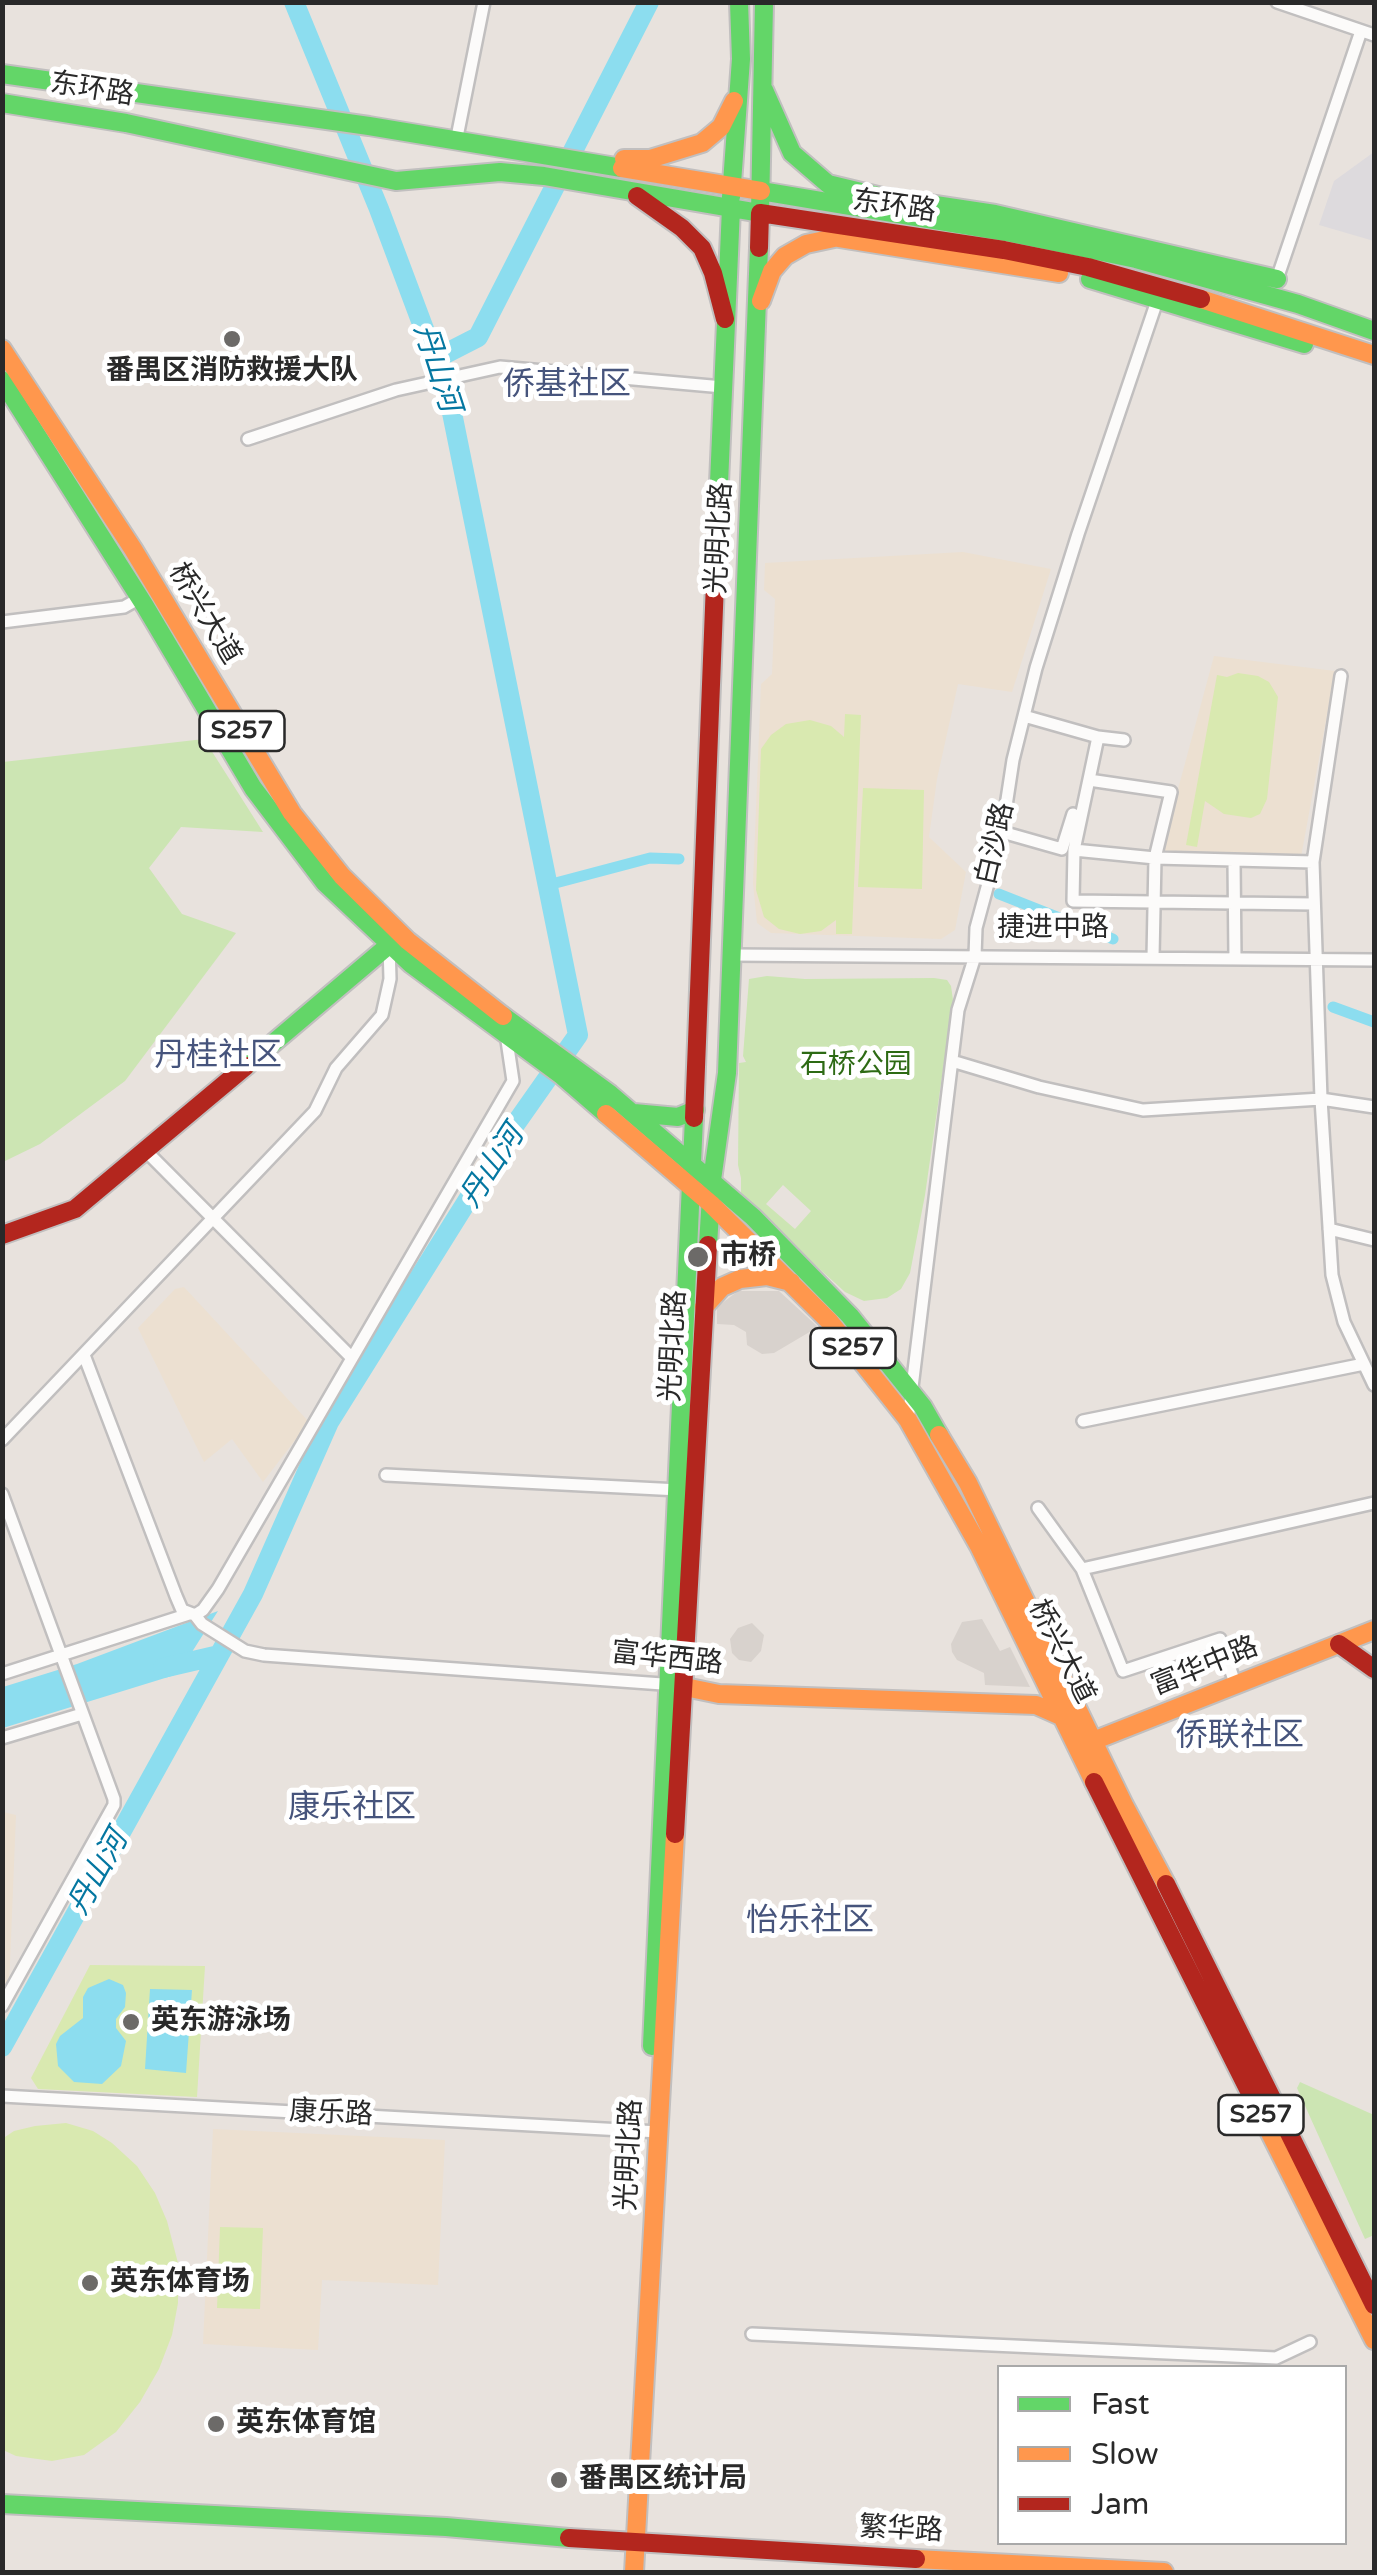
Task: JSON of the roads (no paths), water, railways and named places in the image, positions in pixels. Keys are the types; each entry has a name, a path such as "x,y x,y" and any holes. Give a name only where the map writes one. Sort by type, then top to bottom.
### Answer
{"main road":[{"name":"光明北路","path":"677,1685 679,1490 722,387 739,92 739,2"},
{"name":"光明北路","path":"624,2572 630,2543 677,1685 732,954 761,191 764,2"},
{"name":"东环路","path":"2,74 587,160 1006,232 1136,259 1230,285 1273,288"},
{"path":"764,90 792,152 804,167 828,184 877,196 995,214 1273,288 1374,331"},
{"path":"587,160 650,159 692,147 721,127 739,92"},
{"name":"东环路","path":"2,103 126,122 396,182 500,172 544,176 818,224 1004,250 1160,294 1262,317 1374,356"},
{"path":"2,114 54,112"},
{"path":"628,190 682,228 702,248 714,273 726,319"},
{"path":"877,196 937,221"},
{"path":"818,224 834,238"},
{"path":"754,320 778,262 798,248 834,238 1081,276 1160,294 1374,367"},
{"path":"1273,288 1262,317 1289,338"},
{"path":"1324,338 1334,316"},
{"name":"桥兴大道","path":"2,349 133,549 276,789 316,845 408,941 548,1056"},
{"name":"桥兴大道","path":"2,380 277,822 325,883 388,945 506,1034 548,1056"},
{"path":"2,1235 74,1209 388,945"},
{"name":"S257","path":"548,1056 576,1077"},
{"name":"桥兴大道","path":"576,1077 634,1114 712,1180 828,1292 913,1393 968,1483 1094,1741 1367,2276 1374,2305"},
{"name":"桥兴大道","path":"576,1077 792,1282 830,1322 908,1420 979,1546 1374,2340"},
{"path":"634,1114 678,1117 695,1105 723,1103"},
{"path":"704,1307 722,1288 740,1279 767,1276 792,1282"},
{"name":"富华中路","path":"1094,1741 1374,1630"},
{"path":"1339,1644 1374,1670"},
{"name":"富华西路","path":"677,1685 719,1694 1036,1704 1063,1717"},
{"path":"1063,1717 1094,1741"},
{"name":"繁华路","path":"2,2504 1164,2572"},
{"name":"光明北路","path":"630,2543 634,2572"}],"street":[{"path":"456,142 484,2"},
{"path":"1277,2 1374,35"},
{"path":"1273,288 1361,32"},
{"name":"白沙路","path":"908,1420 958,1010 975,956 976,928 1002,832 1024,716 1160,294"},
{"path":"248,439 396,390 500,366 722,387"},
{"path":"2,622 124,608 140,598"},
{"path":"1340,676 1313,862 1321,1099 1332,1275 1344,1322 1374,1385"},
{"path":"1024,716 1098,737 1124,740"},
{"path":"1098,737 1074,850 1073,902 1314,904"},
{"path":"1089,780 1170,792 1154,858 1153,957"},
{"path":"1002,832 1062,849 1073,814"},
{"path":"1074,850 1154,858 1313,862"},
{"path":"1234,861 1235,959"},
{"path":"2,1440 315,1112 336,1068 382,1015 390,978 388,945"},
{"name":"捷进中路","path":"732,954 1374,960"},
{"path":"2,1674 63,1660 203,1610 513,1081 506,1034"},
{"path":"952,1060 1039,1086 1144,1110 1321,1099 1374,1107"},
{"path":"146,1151 352,1358"},
{"path":"1329,1228 1374,1240"},
{"path":"84,1354 167,1574 182,1610 192,1615"},
{"path":"1083,1421 1364,1364"},
{"path":"386,1475 679,1490"},
{"path":"2,1494 114,1794 114,1806 2,2006"},
{"path":"1082,1569 1374,1502"},
{"path":"1038,1508 1082,1569 1124,1671 1220,1639 1235,1683"},
{"name":"富华西路","path":"192,1615 245,1651 264,1655 677,1685"},
{"path":"2,1738 82,1714"},
{"name":"康乐路","path":"2,2096 654,2132"},
{"path":"752,2334 1276,2358 1310,2342"}],"water":[{"path":"218,1611 178,1674 3,1728 3,1687"},
{"path":"109,1979 123,1985 126,1993 125,2007 116,2019 116,2028 126,2041 121,2066 102,2084 74,2082 58,2066 56,2044 83,2018 83,1997 88,1988"},
{"path":"150,1989 192,1990 186,2073 145,2069"}],"waterway":[{"name":"丹山河","path":"2,2047 253,1594 329,1422 514,1126 578,1035 448,393 379,209 294,2"},
{"path":"435,359 478,337 649,2"},
{"path":"548,885 650,858 679,859"},
{"path":"999,894 1113,939"},
{"path":"1333,1007 1374,1022"},
{"path":"163,1668 219,1655"}],"place":[{"name":"番禺区消防救援大队","path":"232,339"},
{"name":"市桥","path":"698,1257"},
{"name":"英东游泳场","path":"131,2022"},
{"name":"英东体育场","path":"90,2283"},
{"name":"英东体育馆","path":"216,2424"},
{"name":"番禺区统计局","path":"559,2480"}],"district":[{"name":"侨基社区","path":"567,386"},
{"name":"丹桂社区","path":"218,1057"},
{"name":"侨联社区","path":"1240,1737"},
{"name":"康乐社区","path":"352,1809"},
{"name":"怡乐社区","path":"810,1922"}],"park label":[{"name":"石桥公园","path":"856,1066"}]}
